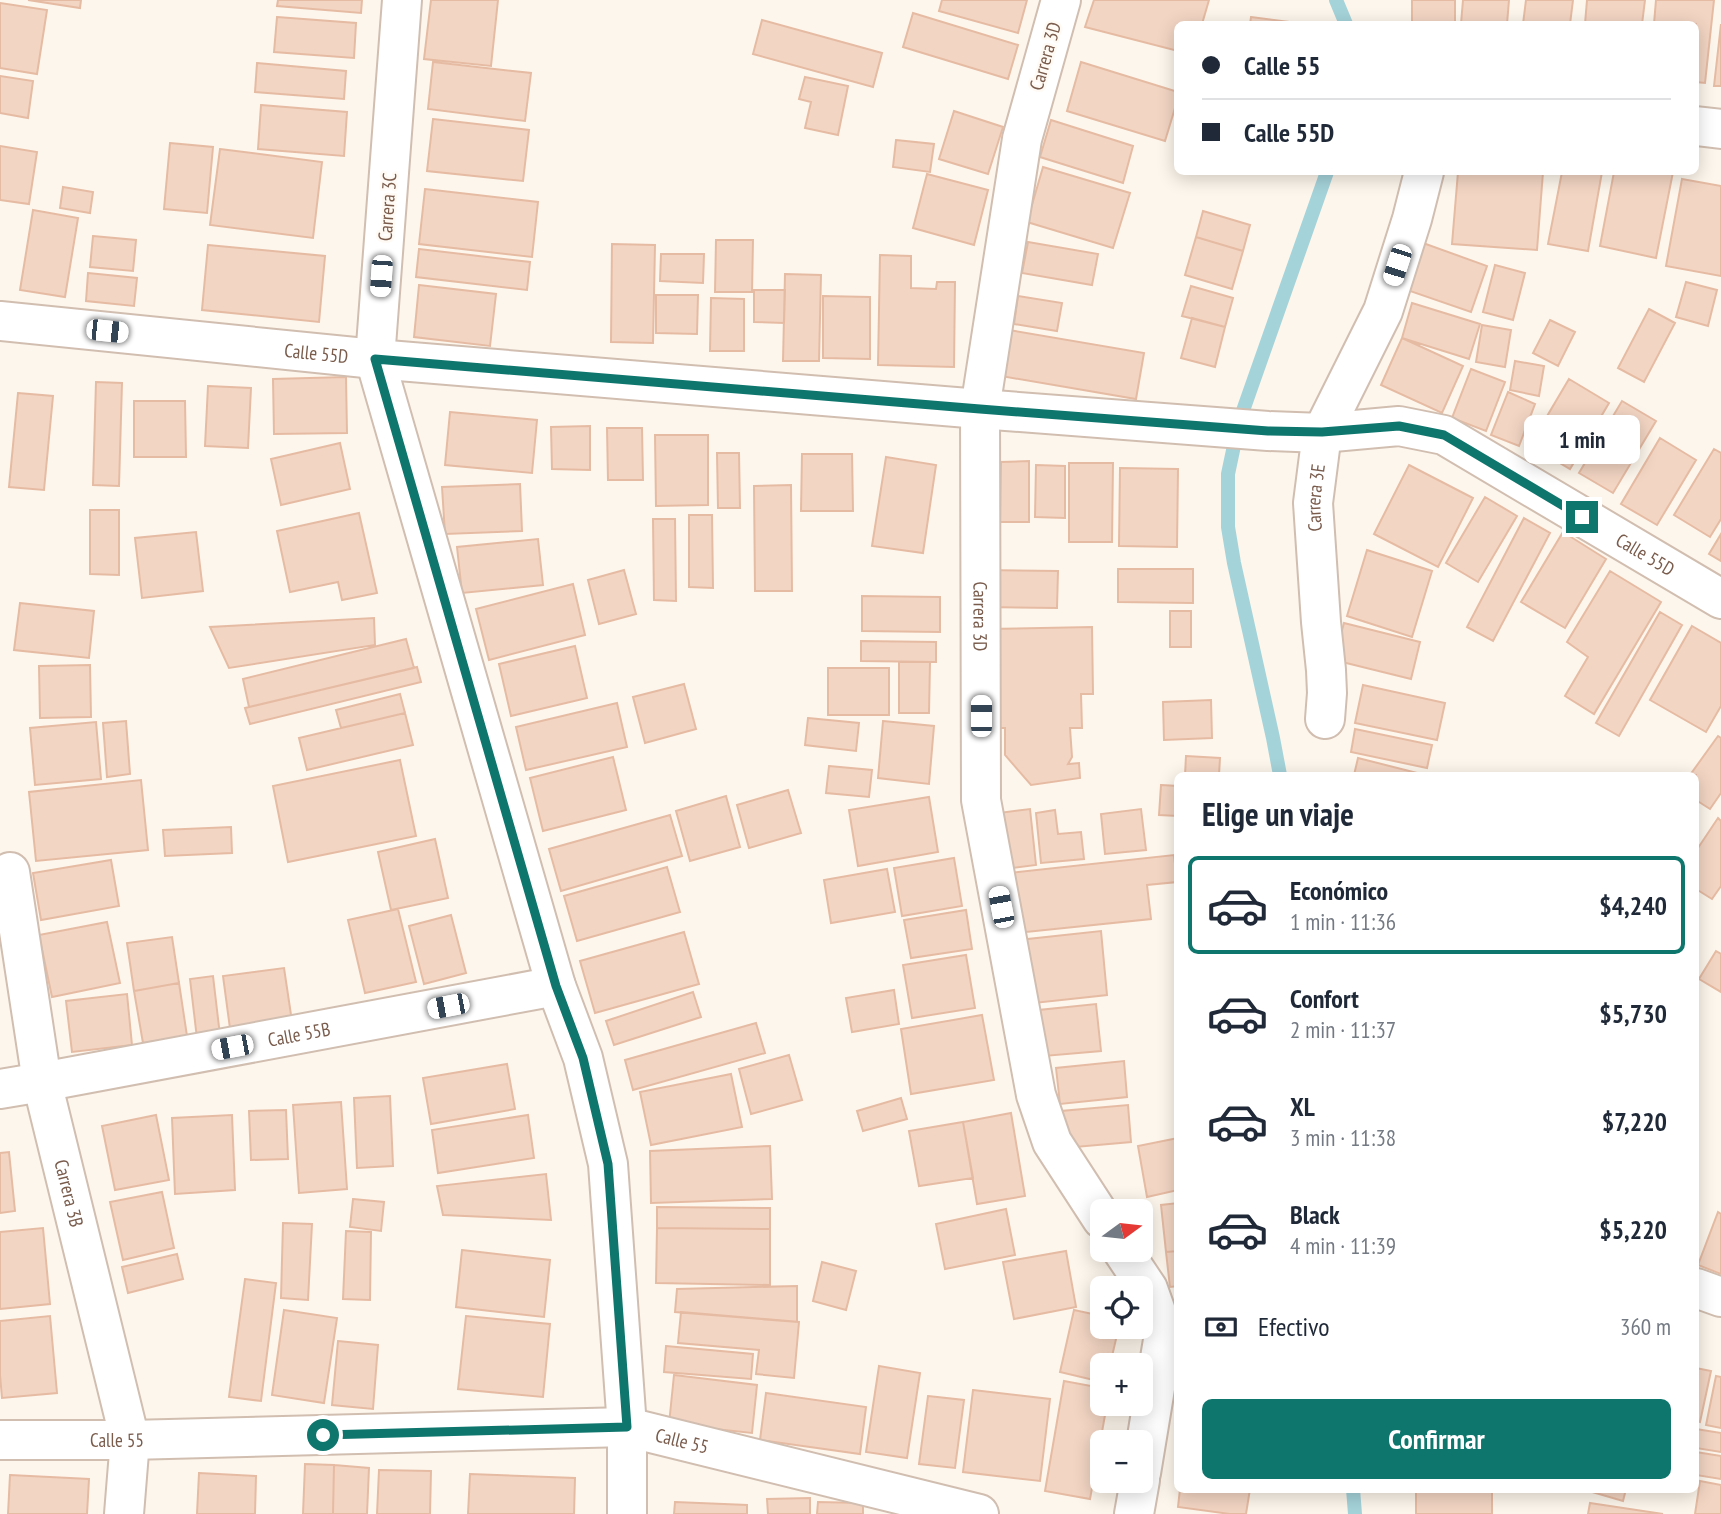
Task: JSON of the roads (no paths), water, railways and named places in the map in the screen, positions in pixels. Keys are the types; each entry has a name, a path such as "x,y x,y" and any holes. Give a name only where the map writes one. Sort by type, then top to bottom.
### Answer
{"street":[{"name":"Carrera 3C","path":"402,0 375,359 556,986 583,1058 608,1164 627,1427 627,1514"},
{"name":"Carrera 3D","path":"1061,0 1022,139 980,409 981,800 1036,1095 1052,1142 1090,1201"},
{"path":"1699,126 1721,129"},
{"name":"Carrera 3E","path":"1325,719 1326,670 1313,503 1322,432 1382,311 1423,175"},
{"name":"Calle 55D","path":"0,321 375,359 1268,431 1322,432 1399,426 1444,435 1721,599"},
{"name":"Carrera 3B","path":"10,872 42,1083 130,1440 124,1514"},
{"name":"Calle 55B","path":"0,1089 556,986"},
{"path":"1130,1262 1147,1289 1164,1334 1148,1430"},
{"path":"1699,1290 1721,1297"},
{"name":"Calle 55","path":"0,1440 130,1440 627,1427 979,1514"},
{"path":"1134,1514 1138,1493"}],"waterway":[{"path":"1336,0 1345,21"},
{"path":"1279,772 1234,563 1228,527 1228,474 1239,422 1326,175"},
{"path":"1353,1493 1355,1514"}]}
